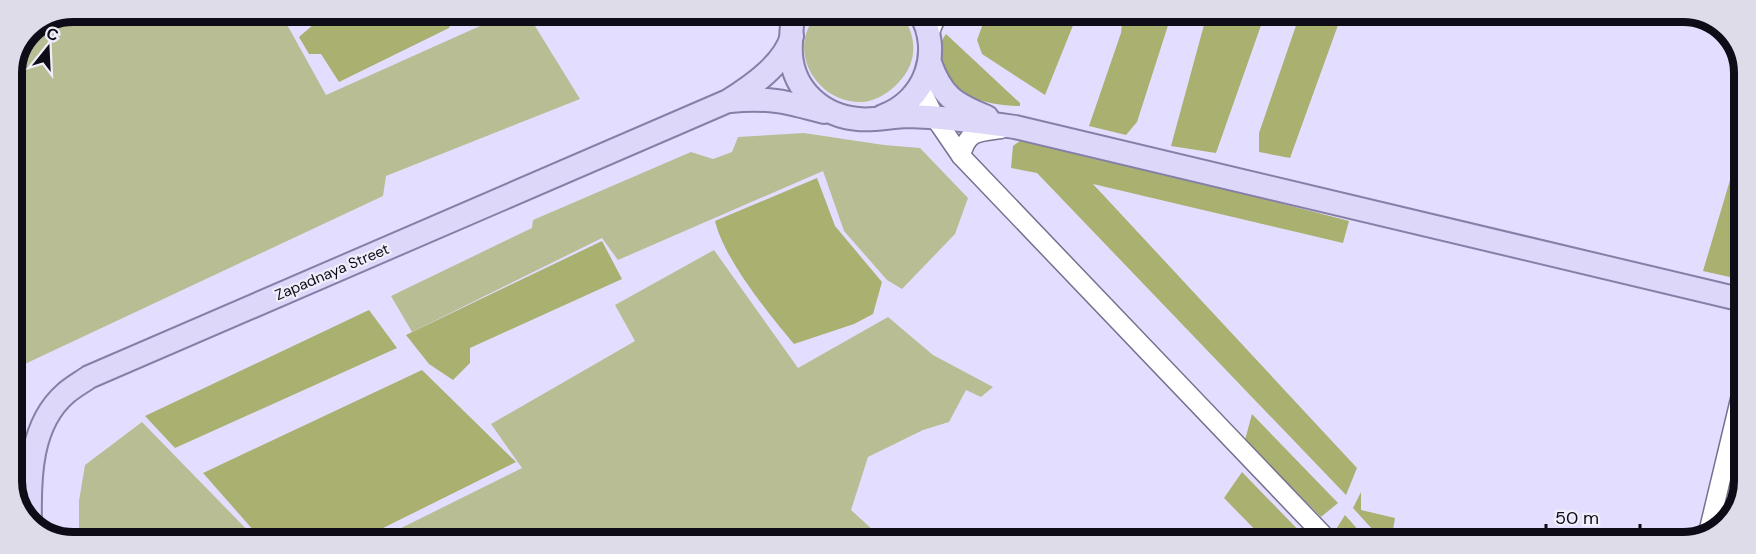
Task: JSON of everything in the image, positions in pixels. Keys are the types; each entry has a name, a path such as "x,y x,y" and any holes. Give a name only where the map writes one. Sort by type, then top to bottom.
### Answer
{"main road":[{"path":"792,22 793,66 803,89 821,107 844,118 862,120 879,117 935,118 1015,127 1734,298"},
{"path":"791,40 796,22"},
{"path":"879,117 902,106 920,87 930,63 933,24"},
{"name":"Zapadnaya Street","path":"30,507 31,469 37,439 47,416 65,394 89,377 728,101 762,79 791,40"},
{"path":"930,63 937,82 950,97 966,108 1015,127"},
{"name":"Zapadnaya Street","path":"728,101 753,99 786,101 844,118"}],"lane":[{"path":"920,87 935,118 960,156 1320,532"},
{"path":"960,156 964,142 970,136 1015,127"},
{"path":"1710,523 1734,425"}],"green space":[{"path":"73,22 286,22 326,95 489,22 533,22 580,99 386,176 383,196 23,365 22,73 23,63 31,45 37,37 54,26"},
{"path":"316,22 452,22 449,28 339,82 321,54 309,54 299,37"},
{"path":"812,22 906,22 913,42 912,61 902,79 883,95 865,102 839,98 821,86 809,68 804,47"},
{"path":"984,22 1074,22 1045,95 982,54 977,40"},
{"path":"1122,22 1169,22 1137,122 1126,135 1089,126 1121,33"},
{"path":"1205,22 1262,22 1216,153 1171,146"},
{"path":"1297,22 1339,22 1290,158 1259,152 1259,133"},
{"path":"946,34 1020,103 1020,106 981,101 969,96 955,85 941,59 940,50"},
{"path":"804,133 920,148 968,198 955,234 902,289 887,280 844,231 823,171 618,260 602,238 412,332 391,296 532,228 533,220 691,152 713,159 732,152 738,137"},
{"path":"1025,137 1349,221 1343,243 1093,184 1357,468 1346,495 1037,173 1011,168 1013,146"},
{"path":"1733,169 1734,278 1703,271"},
{"path":"817,178 835,226 882,282 873,314 854,324 794,344 737,268 727,252 715,221"},
{"path":"602,241 622,279 470,348 470,363 453,380 429,364 406,335"},
{"path":"714,250 798,368 888,317 933,355 993,387 981,397 966,390 949,422 923,430 868,457 851,510 875,532 393,532 522,468 491,424 635,341 615,305"},
{"path":"369,310 397,348 175,448 145,416"},
{"path":"422,370 516,462 375,532 255,532 203,473"},
{"path":"1252,414 1338,503 1321,517 1245,440"},
{"path":"142,422 249,532 79,532 79,501 85,465"},
{"path":"1242,472 1300,532 1257,532 1224,498"},
{"path":"1361,492 1361,510 1395,518 1393,532 1375,532 1353,508"},
{"path":"1345,515 1360,532 1334,532"}]}
